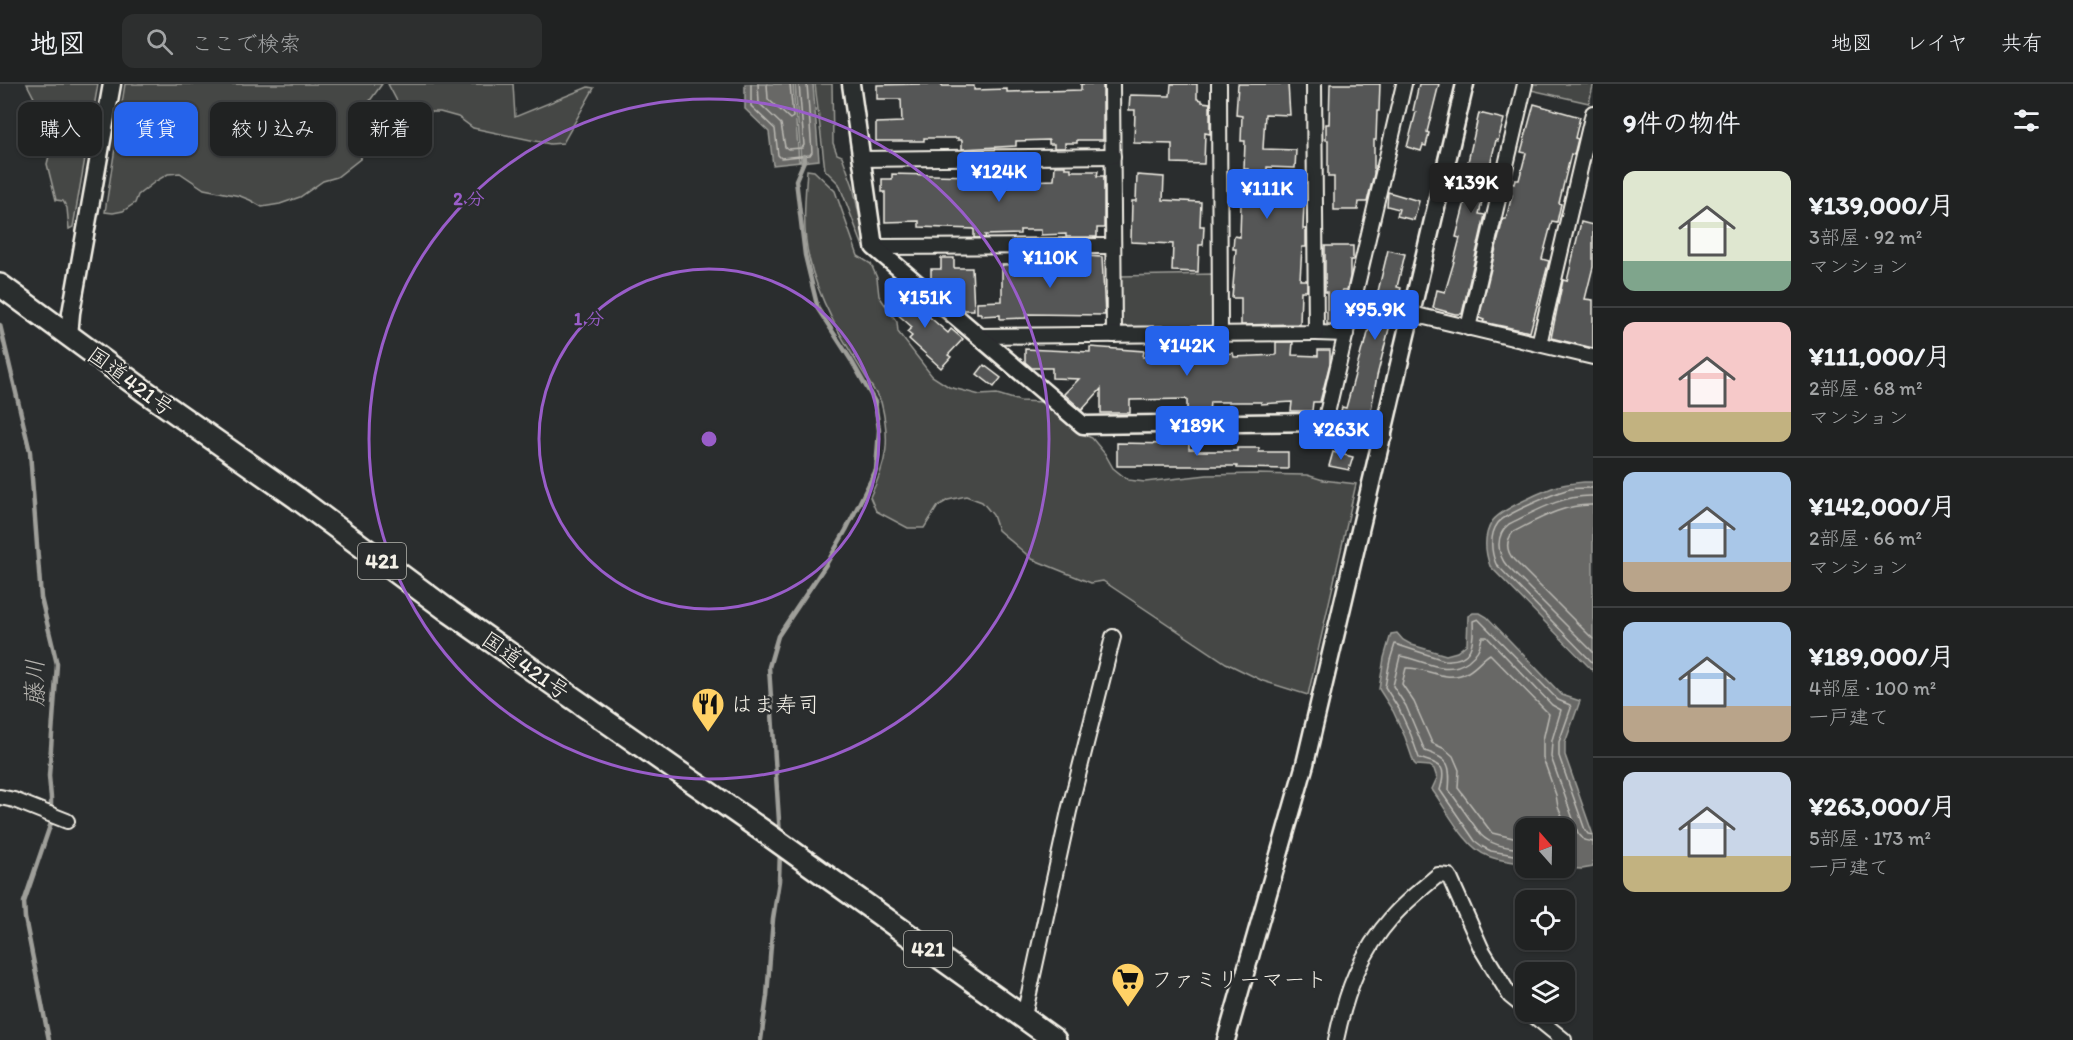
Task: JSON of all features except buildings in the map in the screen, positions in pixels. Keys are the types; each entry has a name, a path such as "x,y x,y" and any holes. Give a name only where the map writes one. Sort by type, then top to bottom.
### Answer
{"highway":[{"name":"国道421号","path":"0,285 146,392 297,498 450,612 766,833 1055,1040"}],"street":[{"path":"69,336 71,313 112,84"},
{"path":"851,84 874,247 1083,425 1325,422 1383,436"},
{"path":"1112,84 1114,335"},
{"path":"1219,84 1220,334"},
{"path":"1314,84 1316,333"},
{"path":"1325,422 1404,84"},
{"path":"1226,1040 1305,764 1465,84"},
{"path":"1468,328 1525,84"},
{"path":"1539,344 1593,113"},
{"path":"861,159 1113,156"},
{"path":"874,247 1113,246"},
{"path":"1412,314 1593,357"},
{"path":"980,336 1346,334"},
{"path":"1024,1016 1069,811 1113,637"},
{"path":"0,797 65,819"},
{"path":"1336,1040 1344,1002 1360,964 1393,916 1438,875 1449,876 1481,948 1510,996 1515,1000"},
{"path":"1542,1022 1564,1040"}],"shaded area":[{"path":"27,84 98,84 95,102 36,102"},
{"path":"125,84 382,84 369,102 348,102 348,156 362,156 360,159 337,177 323,181 300,197 262,207 240,196 204,189 180,173 168,174 156,181 138,195 135,203 123,211 105,212 114,154 198,156 198,102 122,102"},
{"path":"388,84 513,84 515,117 588,87 594,88 563,143 550,144 473,128 458,117 432,112 432,102 397,102"},
{"path":"815,84 832,84 833,143 837,154 842,156 853,186 864,238 862,244 839,184 825,170"},
{"path":"1533,84 1593,84 1593,86 1589,103 1531,90"},
{"path":"49,156 85,156 73,227 69,229 67,208 63,201 56,200 47,164"},
{"path":"807,170 814,171 835,191 858,256 871,264 877,278 879,296 897,322 898,332 932,376 949,387 980,395 997,394 1020,401 1043,402 1080,433 1092,438 1113,468 1128,480 1145,482 1207,475 1256,474 1307,475 1323,480 1356,484 1308,695 1263,681 1226,663 1103,581 1091,583 1032,559 998,530 993,515 982,502 966,496 948,500 938,506 924,528 908,528 876,511 870,497 886,451 884,416 881,402 839,333 814,278 805,236"},
{"path":"1214,274 1214,321 1210,327 1126,328 1122,326 1121,276"}],"water":[{"path":"745,84 793,84 799,161 801,160 795,84 813,84 819,160 773,165 769,132 745,109"},
{"path":"1593,482 1593,671 1490,566 1486,544 1489,527 1502,513 1552,488"},
{"path":"1480,613 1487,617 1562,695 1580,701 1565,743 1565,755 1593,835 1593,867 1575,869 1575,818 1515,818 1515,862 1492,858 1480,852 1472,846 1458,828 1432,789 1437,778 1434,769 1414,763 1393,711 1379,689 1391,634 1397,633 1412,645 1446,655 1457,652 1467,644 1468,616"}],"waterway":[{"path":"780,836 769,667 778,636 827,563 876,470 879,430 875,402 818,309 805,255 796,180 804,156"},
{"name":"藤川","path":"0,325 30,452 41,598 57,664 49,776 51,823 24,902 25,918 49,1040"},
{"path":"761,1040 779,881 780,850"}],"place":[{"name":"はま寿司","path":"708,733"},
{"name":"ファミリーマート","path":"1128,1008"}]}
